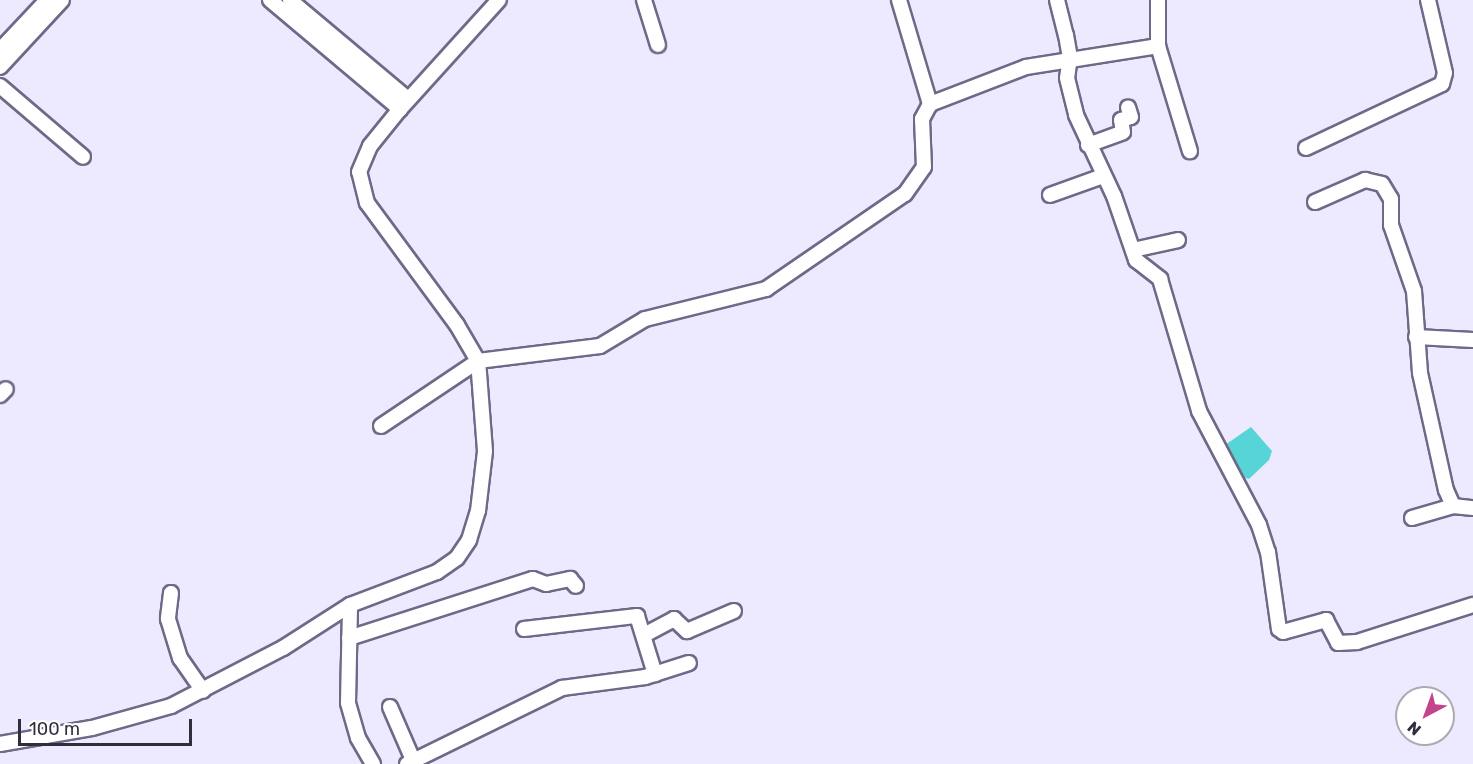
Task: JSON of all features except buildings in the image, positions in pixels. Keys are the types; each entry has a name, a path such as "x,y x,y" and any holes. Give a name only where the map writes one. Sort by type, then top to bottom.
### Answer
{"street":[{"path":"270,0 404,104"},
{"path":"290,0 404,104"},
{"path":"0,744 116,723 203,691 350,608 444,568 463,550 478,511 485,451 478,361 457,326 379,221 361,192 361,163 404,104 499,0"},
{"path":"644,0 658,45"},
{"path":"898,0 930,104"},
{"path":"1057,0 1070,57 1065,97 1104,176 1136,260 1160,279 1199,411 1259,525 1268,552 1281,631 1326,620 1338,643 1357,642 1473,605"},
{"path":"1158,0 1158,46 1190,151"},
{"path":"1306,148 1442,84 1445,73 1428,0"},
{"path":"0,50 53,2"},
{"path":"0,67 53,2"},
{"path":"381,426 478,361 600,346 645,319 766,289 905,194 924,167 922,118 930,104 1026,67 1070,57 1158,46"},
{"path":"0,86 82,157"},
{"path":"1088,145 1123,132 1121,120 1131,117 1128,107"},
{"path":"1050,195 1104,176"},
{"path":"1315,202 1365,180 1382,184 1391,199 1391,225 1414,291 1416,337 1446,490 1453,506"},
{"path":"1133,250 1178,240"},
{"path":"1416,337 1473,340"},
{"path":"1412,518 1453,506 1473,508"},
{"path":"350,634 533,579 546,584 570,579 576,586"},
{"path":"171,593 168,619 180,658 203,691"},
{"path":"350,608 348,703 358,738 373,764"},
{"path":"646,634 674,619 687,631 734,611"},
{"path":"524,629 634,615 646,634 655,674"},
{"path":"390,707 410,762 562,688 655,674 689,663"}],"shaded area":[{"path":"1251,427 1272,451 1269,460 1249,479 1240,476 1225,445"}]}
